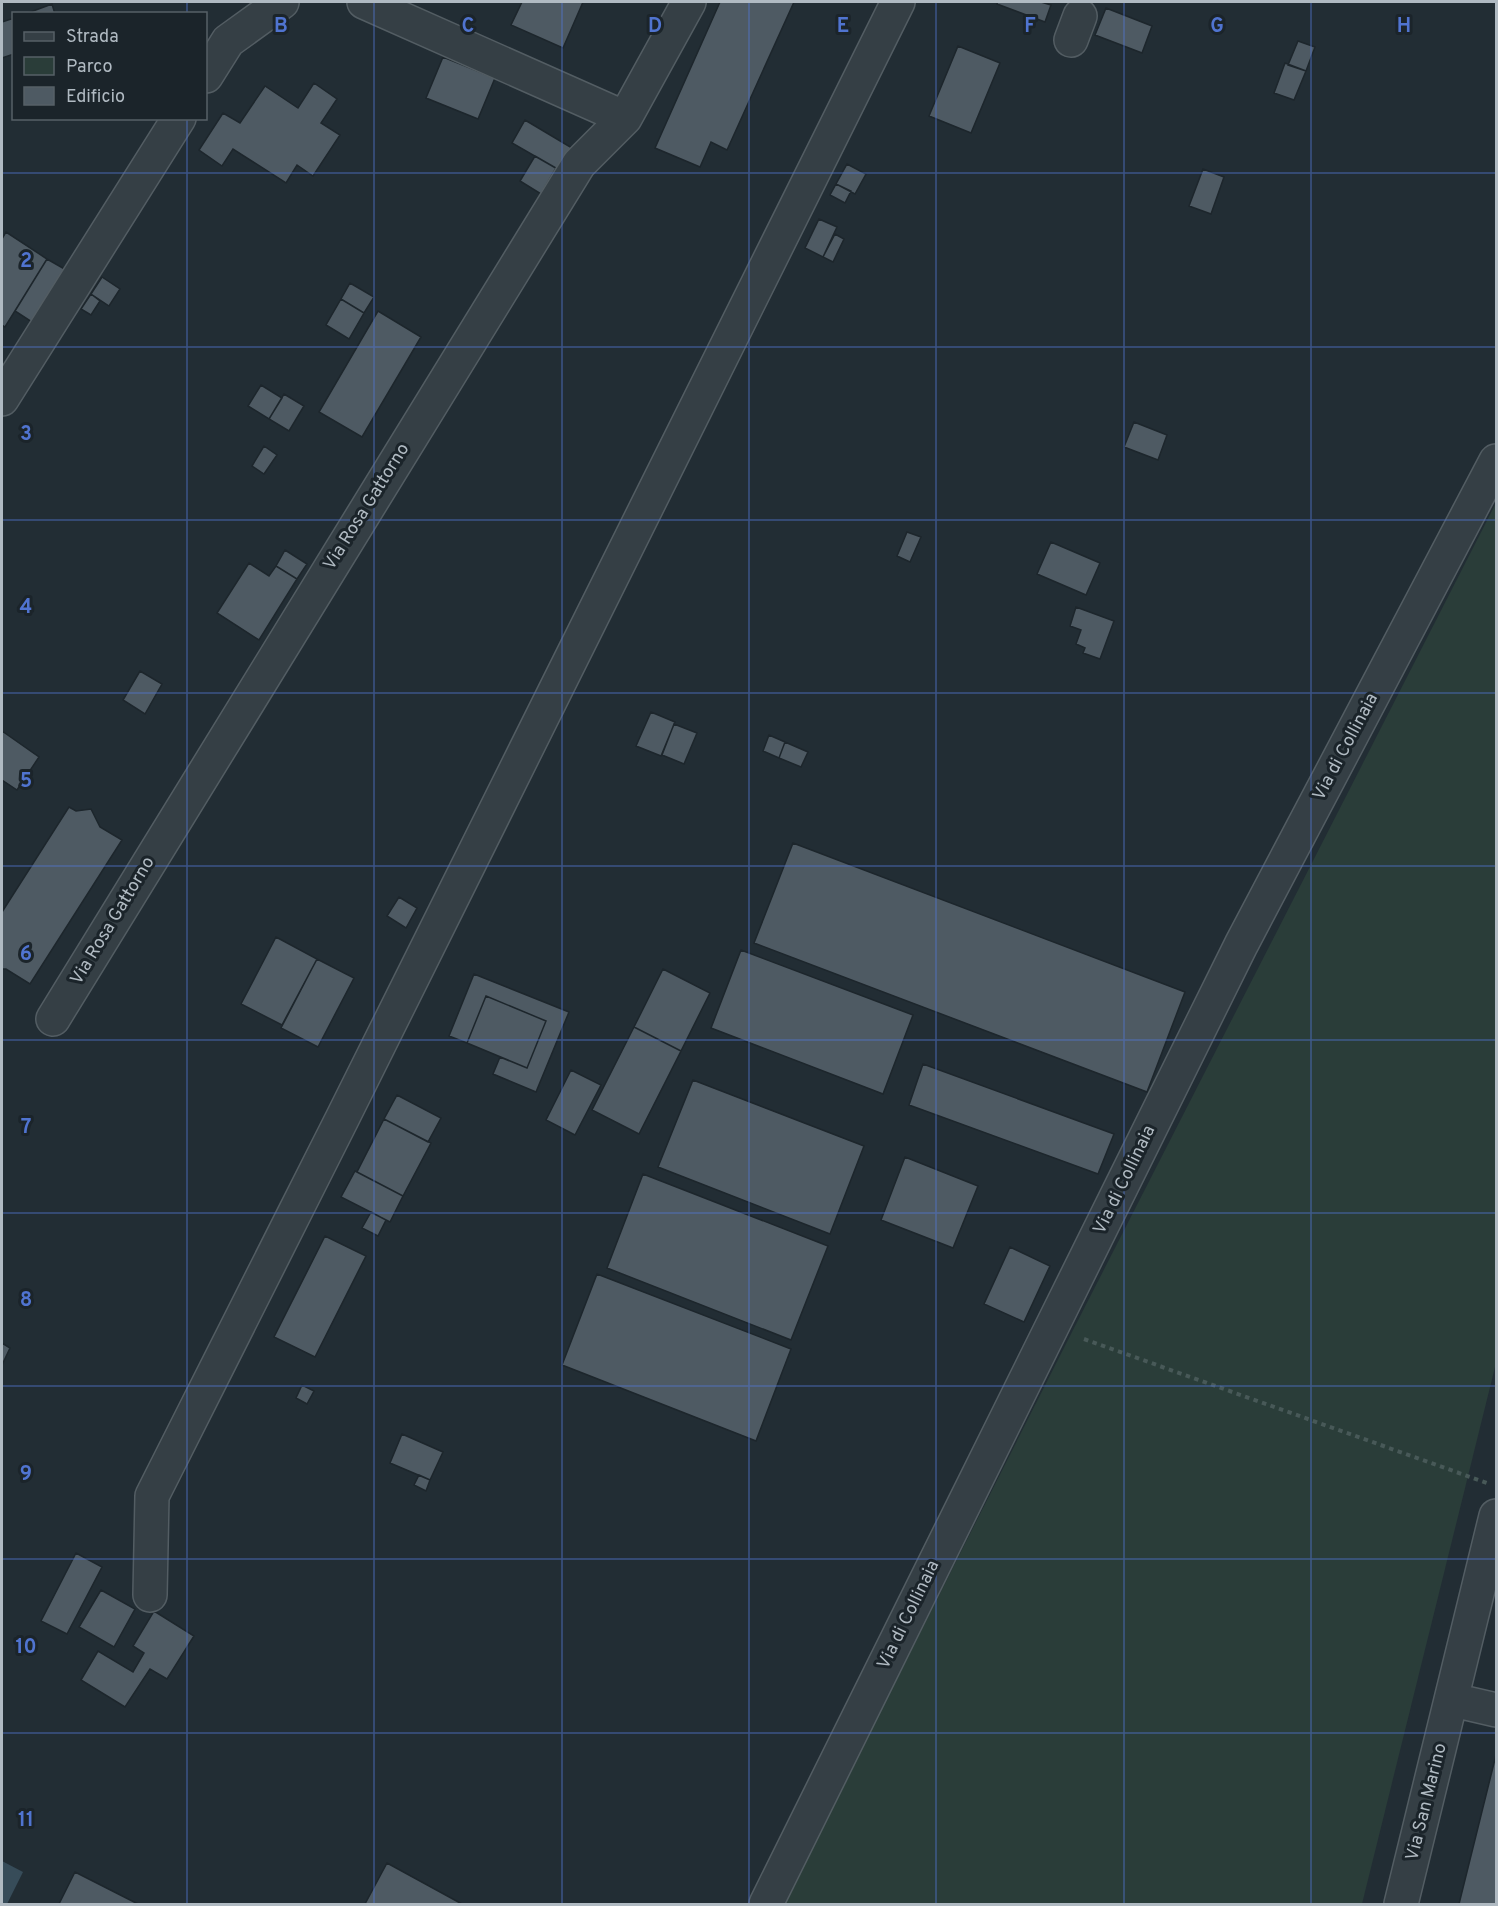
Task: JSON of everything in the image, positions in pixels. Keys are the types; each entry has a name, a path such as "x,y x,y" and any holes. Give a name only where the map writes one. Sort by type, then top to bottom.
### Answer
{"street":[{"path":"207,74 228,41 282,2"},
{"path":"364,2 625,118"},
{"name":"Via Rosa Gattorno","path":"53,1019 579,164 625,118 689,2"},
{"path":"150,1594 152,1496 353,1098 898,2"},
{"path":"2,399 13,353 178,120"},
{"name":"Via di Collinaia","path":"766,1905 1242,945 1497,461"},
{"name":"Via San Marino","path":"1401,1905 1497,1516"},
{"path":"1453,1700 1497,1710"}],"path":[{"path":"1052,1328 1497,1486"}],"green space":[{"path":"1496,503 1496,1363 1362,1904 783,1904 1071,1334"}],"water":[{"path":"2,1861 23,1872 7,1904 2,1904"}],"building":[{"path":"522,2 583,2 563,48 511,25"},
{"path":"720,2 794,2 727,150 711,142 700,167 655,148"},
{"path":"998,2 1041,2 1051,5 1045,22 997,4"},
{"path":"52,4 54,12 30,12"},
{"path":"1106,8 1152,26 1142,53 1095,35"},
{"path":"12,19 12,55 2,58 2,22"},
{"path":"1298,41 1315,47 1306,71 1288,65"},
{"path":"958,46 1000,63 971,133 929,116"},
{"path":"443,57 495,78 478,119 426,98"},
{"path":"1285,63 1306,71 1294,100 1274,93"},
{"path":"314,83 337,99 321,123 340,135 313,176 297,165 286,183 233,149 222,166 199,150 223,113 240,123 265,86 298,108"},
{"path":"525,120 572,148 559,170 512,143"},
{"path":"535,156 556,168 541,194 520,181"},
{"path":"847,164 866,174 855,194 836,184"},
{"path":"1203,169 1224,177 1211,214 1189,206"},
{"path":"836,184 851,191 845,203 830,195"},
{"path":"819,219 837,227 823,257 805,248"},
{"path":"6,232 47,259 5,327 2,325 2,239"},
{"path":"835,234 844,239 833,262 823,257"},
{"path":"47,259 68,271 35,324 15,311"},
{"path":"102,277 120,289 109,306 91,294"},
{"path":"350,283 374,297 364,313 341,299"},
{"path":"91,294 100,301 91,315 81,309"},
{"path":"341,299 364,313 349,339 326,325"},
{"path":"378,311 421,337 362,437 319,412"},
{"path":"261,385 282,398 269,419 248,406"},
{"path":"284,394 304,406 289,431 269,419"},
{"path":"1134,422 1167,435 1158,460 1124,447"},
{"path":"264,446 277,455 264,474 252,466"},
{"path":"907,532 921,537 910,562 897,556"},
{"path":"1051,542 1100,563 1086,595 1037,574"},
{"path":"285,550 307,564 297,579 276,566"},
{"path":"249,563 269,576 276,566 297,579 259,640 217,613"},
{"path":"1076,607 1114,621 1100,659 1083,653 1085,648 1076,644 1081,630 1070,626"},
{"path":"140,671 162,684 145,714 123,700"},
{"path":"651,712 675,722 661,756 636,746"},
{"path":"674,724 697,733 684,764 662,755"},
{"path":"2,731 39,757 17,790 2,780"},
{"path":"769,735 785,742 779,758 763,751"},
{"path":"785,742 808,752 801,767 779,758"},
{"path":"69,807 76,811 91,809 100,827 122,840 30,984 6,969 2,969 2,912"},
{"path":"793,843 1185,992 1147,1092 754,943"},
{"path":"399,897 417,908 406,928 387,916"},
{"path":"276,937 317,959 282,1025 241,1004"},
{"path":"741,950 913,1015 883,1094 711,1028"},
{"path":"317,959 354,978 318,1047 281,1028"},
{"path":"663,969 710,993 681,1051 634,1027"},
{"path":"474,974 569,1012 536,1092 493,1074 500,1057 527,1068 546,1021 486,996 467,1043 449,1036"},
{"path":"486,996 546,1021 527,1068 467,1043"},
{"path":"634,1027 681,1051 639,1134 592,1110"},
{"path":"923,1064 1114,1134 1098,1174 909,1105"},
{"path":"571,1070 601,1085 575,1135 546,1120"},
{"path":"693,1080 864,1146 830,1234 658,1167"},
{"path":"397,1095 441,1118 428,1142 384,1119"},
{"path":"384,1119 431,1143 403,1196 357,1172"},
{"path":"905,1157 978,1186 953,1248 881,1220"},
{"path":"355,1171 403,1196 390,1222 341,1197"},
{"path":"643,1174 828,1246 791,1340 607,1268"},
{"path":"371,1212 386,1220 378,1236 362,1228"},
{"path":"325,1236 366,1256 315,1357 274,1337"},
{"path":"1010,1247 1050,1266 1024,1322 984,1304"},
{"path":"597,1274 791,1349 756,1441 562,1365"},
{"path":"2,1343 10,1348 2,1365"},
{"path":"302,1385 314,1391 307,1404 296,1398"},
{"path":"402,1434 443,1452 430,1480 390,1463"},
{"path":"419,1475 430,1480 426,1491 414,1485"},
{"path":"76,1553 102,1567 67,1634 41,1621"},
{"path":"101,1590 135,1609 114,1647 79,1627"},
{"path":"154,1611 194,1636 167,1679 150,1669 125,1707 81,1680 98,1651 133,1672 144,1653 133,1646"},
{"path":"1496,1755 1496,1904 1459,1904"},
{"path":"387,1863 462,1904 365,1904"},
{"path":"75,1872 138,1904 59,1904"}]}
